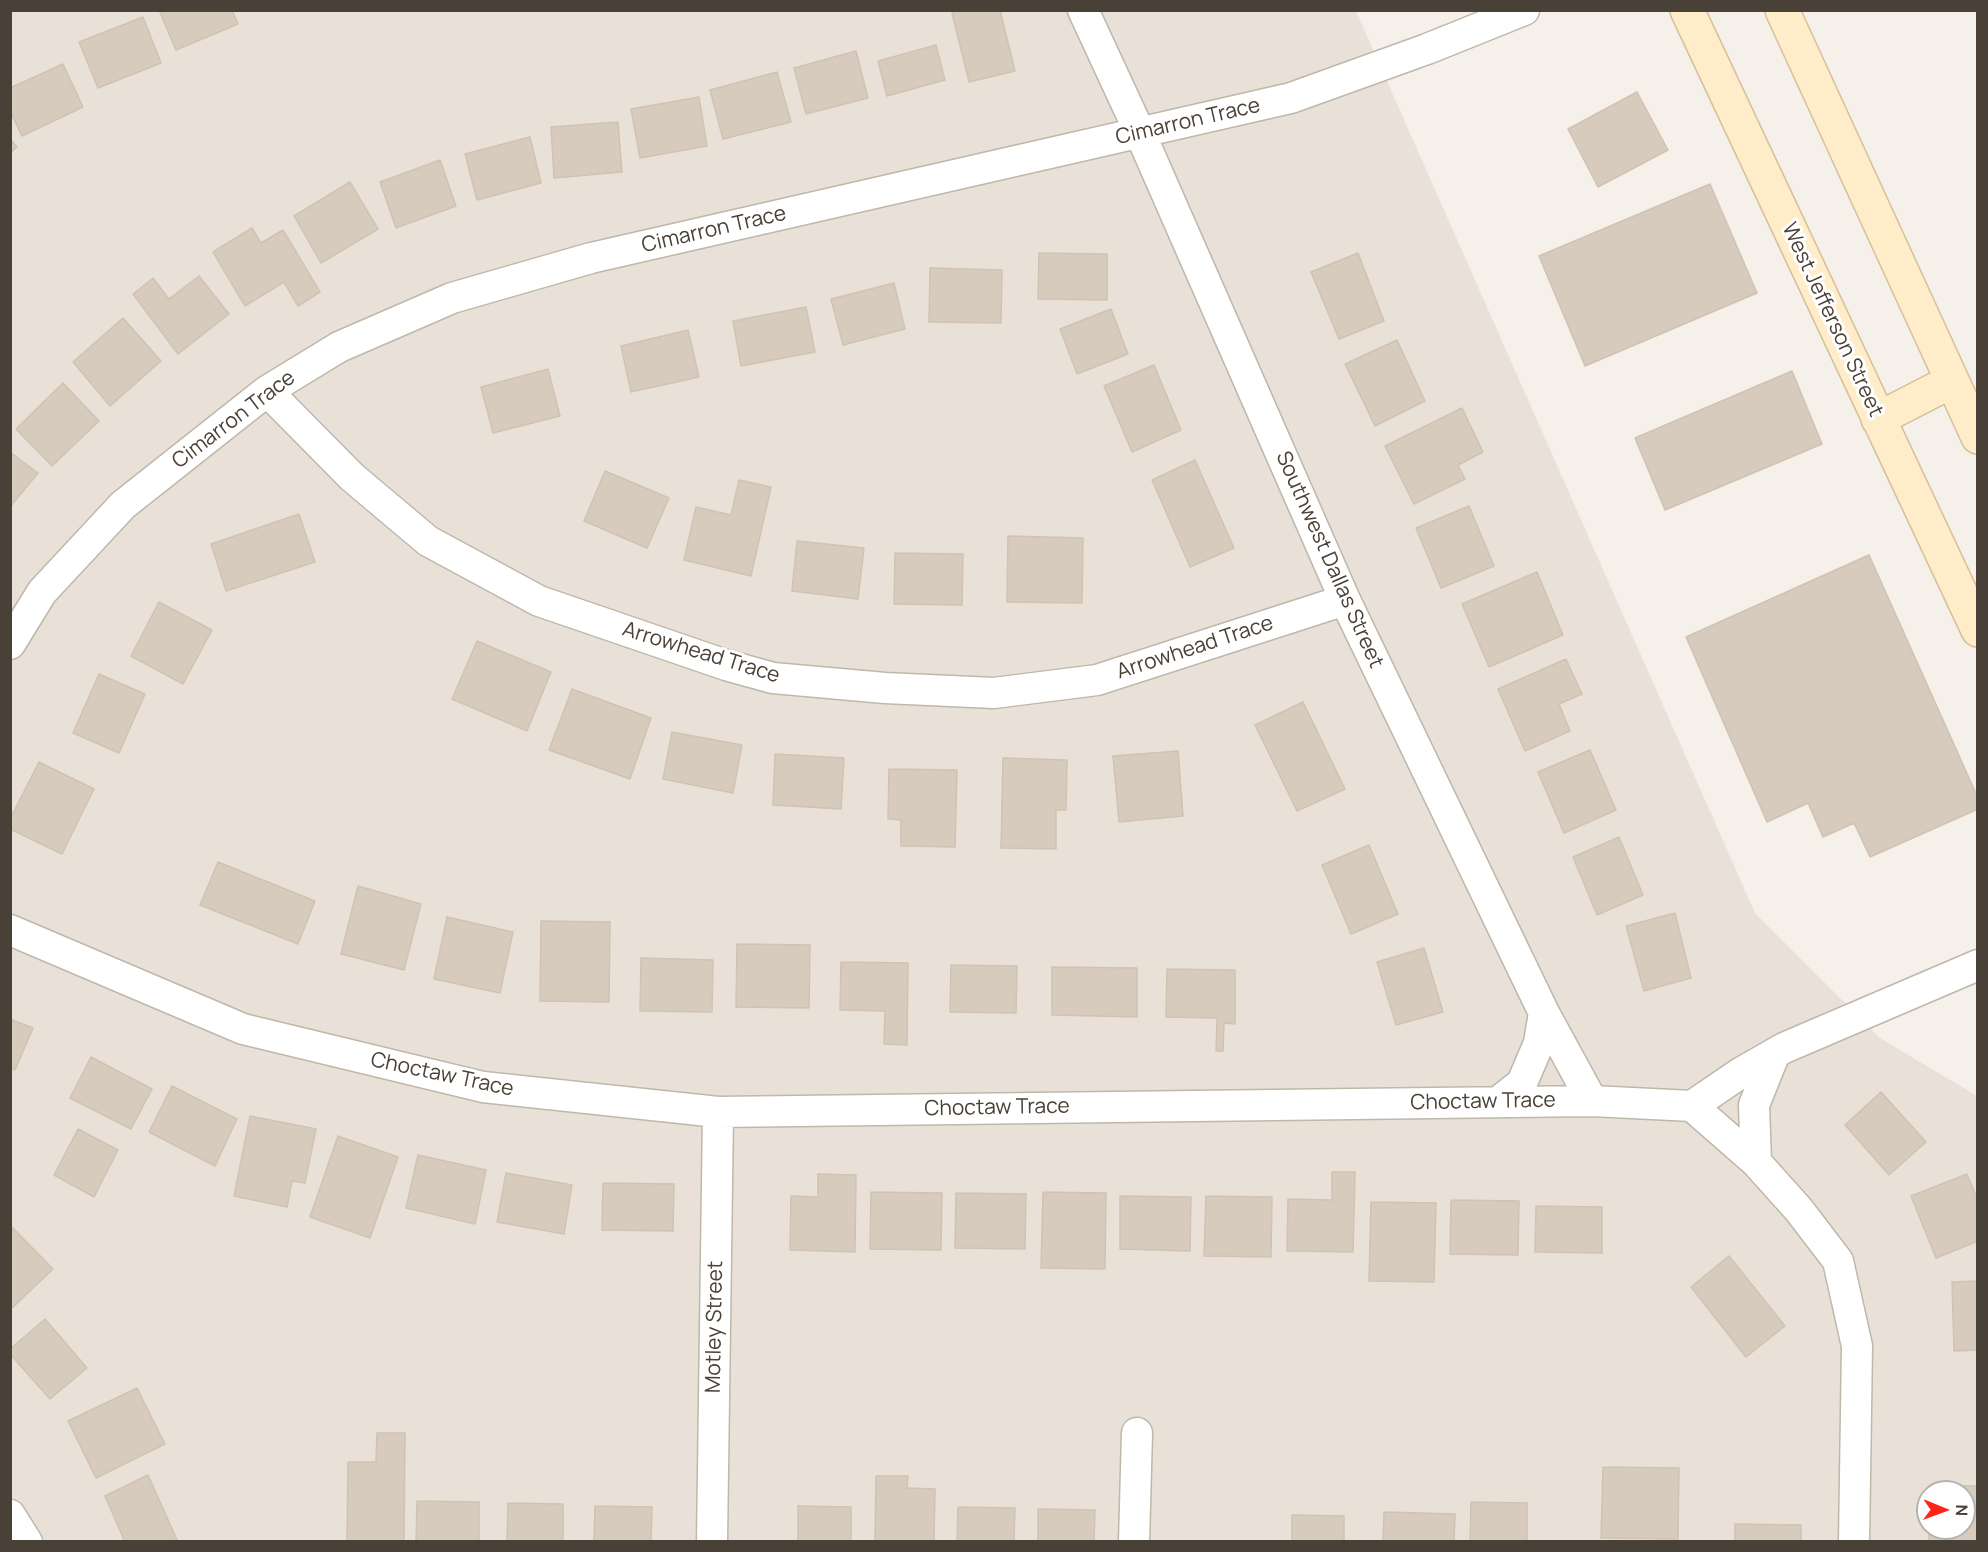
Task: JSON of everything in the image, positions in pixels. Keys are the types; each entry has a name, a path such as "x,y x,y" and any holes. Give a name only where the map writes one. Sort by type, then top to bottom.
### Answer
{"main road":[{"name":"West Jefferson Street","path":"1687,10 1878,419 1968,583 1977,630"},
{"path":"1782,10 1977,437"},
{"path":"1878,419 1952,381"}],"street":[{"name":"Southwest Dallas Street","path":"1083,10 1140,133 1345,600 1544,1012 1592,1101"},
{"name":"Cimarron Trace","path":"10,644 42,592 123,505 267,391 339,347 452,298 591,258 1291,98 1417,53 1524,10"},
{"name":"Arrowhead Trace","path":"267,391 352,477 428,541 539,602 726,665 773,678 885,688 994,693 1097,680 1345,600"},
{"name":"Choctaw Trace","path":"10,930 243,1029 483,1087 718,1112 1592,1101 1692,1106"},
{"path":"1854,1542 1857,1346 1838,1261 1799,1210 1756,1162 1692,1106 1775,1053 1977,965"},
{"path":"1498,1102 1522,1083 1539,1043 1544,1012"},
{"path":"1756,1162 1754,1105 1775,1053"},
{"name":"Motley Street","path":"712,1542 718,1112"},
{"path":"1134,1542 1137,1433"},
{"path":"10,1515 27,1542"}],"shaded area":[{"path":"11,11 1356,11 1755,913 1880,1038 1977,1096 1977,1541 11,1542"}],"building":[{"path":"159,10 232,10 238,24 176,50"},
{"path":"960,10 1000,10 1015,71 969,82 952,13"},
{"path":"143,17 161,63 98,88 79,42"},
{"path":"936,45 945,80 887,96 878,61"},
{"path":"856,51 868,98 806,114 794,68"},
{"path":"63,64 83,107 22,136 10,111 10,88"},
{"path":"777,72 791,122 723,139 710,90"},
{"path":"1637,92 1668,150 1598,187 1568,129"},
{"path":"699,97 707,146 640,158 631,109"},
{"path":"618,122 622,172 554,178 551,127"},
{"path":"530,137 541,183 477,200 465,154"},
{"path":"10,139 17,147 10,153"},
{"path":"440,160 456,206 396,228 380,182"},
{"path":"350,182 378,229 321,263 294,216"},
{"path":"1710,184 1757,293 1585,366 1539,256"},
{"path":"252,228 261,243 283,230 320,292 298,306 284,282 245,306 213,252"},
{"path":"1039,253 1107,254 1107,300 1038,299"},
{"path":"1358,253 1384,321 1339,339 1311,272"},
{"path":"930,268 1002,270 1001,323 929,322"},
{"path":"199,276 229,314 178,354 133,294 153,278 169,299"},
{"path":"894,283 905,329 843,345 831,299"},
{"path":"806,307 815,352 741,366 733,321"},
{"path":"1111,309 1128,354 1077,374 1060,329"},
{"path":"123,318 161,361 110,406 73,362"},
{"path":"688,330 699,377 631,392 621,346"},
{"path":"1397,340 1425,401 1375,426 1345,364"},
{"path":"1154,365 1181,430 1132,452 1104,386"},
{"path":"548,369 560,416 493,433 481,387"},
{"path":"1792,371 1822,444 1665,510 1635,438"},
{"path":"63,383 99,421 52,466 16,429"},
{"path":"1462,408 1483,452 1458,465 1465,479 1414,504 1385,446"},
{"path":"10,452 38,473 10,507"},
{"path":"1195,460 1234,548 1190,567 1152,480"},
{"path":"605,471 669,498 647,548 584,521"},
{"path":"739,480 771,487 751,576 684,560 696,507 731,515"},
{"path":"1469,506 1494,566 1441,588 1416,528"},
{"path":"299,514 315,562 226,591 211,544"},
{"path":"1008,536 1083,538 1082,603 1007,602"},
{"path":"797,541 864,548 858,599 792,591"},
{"path":"895,553 963,554 962,605 894,604"},
{"path":"1869,555 1978,798 1978,809 1870,857 1854,823 1823,837 1808,803 1767,822 1686,637"},
{"path":"1537,572 1563,635 1489,667 1462,604"},
{"path":"159,602 212,630 183,684 131,656"},
{"path":"477,641 551,672 527,731 452,699"},
{"path":"1566,659 1582,694 1559,704 1570,731 1525,751 1498,689"},
{"path":"99,674 145,694 119,753 73,733"},
{"path":"572,689 651,718 630,779 549,750"},
{"path":"1303,702 1345,789 1297,811 1255,725"},
{"path":"672,732 742,745 733,793 663,779"},
{"path":"1590,750 1616,810 1564,833 1538,772"},
{"path":"1178,751 1183,816 1119,822 1113,756"},
{"path":"775,754 844,758 841,809 773,805"},
{"path":"1003,758 1067,760 1066,810 1056,810 1056,849 1001,848"},
{"path":"39,762 94,789 62,854 10,829 10,819"},
{"path":"889,769 957,770 955,847 901,846 901,820 888,819"},
{"path":"1619,837 1643,895 1597,915 1573,857"},
{"path":"1369,845 1398,914 1351,934 1322,865"},
{"path":"218,862 315,901 298,944 200,905"},
{"path":"358,886 421,904 404,970 341,954"},
{"path":"1675,913 1691,978 1644,991 1626,926"},
{"path":"447,917 513,932 500,993 434,979"},
{"path":"541,921 610,922 609,1002 540,1001"},
{"path":"737,944 810,945 809,1008 736,1007"},
{"path":"1424,948 1443,1012 1396,1025 1377,962"},
{"path":"641,958 713,960 712,1012 640,1011"},
{"path":"841,962 908,963 907,1045 884,1044 885,1011 840,1010"},
{"path":"951,965 1017,966 1016,1013 950,1012"},
{"path":"1052,967 1137,968 1137,1017 1052,1015"},
{"path":"1167,969 1235,970 1235,1024 1224,1023 1223,1051 1216,1051 1217,1018 1166,1017"},
{"path":"10,1019 33,1028 15,1070 10,1068"},
{"path":"91,1057 152,1089 131,1129 70,1098"},
{"path":"172,1086 237,1119 215,1166 149,1132"},
{"path":"1881,1092 1926,1142 1889,1175 1845,1125"},
{"path":"250,1116 316,1129 305,1183 292,1181 287,1207 234,1196"},
{"path":"78,1129 118,1150 94,1197 54,1175"},
{"path":"338,1136 398,1157 370,1238 310,1217"},
{"path":"418,1155 486,1170 475,1224 406,1208"},
{"path":"1332,1172 1355,1172 1353,1252 1287,1251 1288,1199 1332,1200"},
{"path":"506,1173 572,1185 564,1234 497,1222"},
{"path":"818,1174 856,1175 855,1252 790,1250 791,1196 818,1197"},
{"path":"1967,1174 1978,1201 1978,1241 1936,1258 1911,1196"},
{"path":"603,1183 674,1184 673,1231 602,1230"},
{"path":"871,1192 942,1193 941,1250 870,1249"},
{"path":"1043,1192 1106,1193 1105,1269 1041,1268"},
{"path":"956,1193 1026,1194 1025,1249 955,1248"},
{"path":"1120,1196 1191,1197 1190,1251 1120,1249"},
{"path":"1206,1196 1272,1197 1271,1257 1204,1256"},
{"path":"1451,1200 1519,1201 1518,1255 1450,1254"},
{"path":"1371,1202 1436,1203 1434,1282 1369,1281"},
{"path":"1536,1206 1602,1207 1602,1253 1535,1252"},
{"path":"10,1225 53,1269 10,1310"},
{"path":"1729,1256 1785,1326 1746,1357 1691,1287"},
{"path":"1978,1281 1978,1350 1954,1351 1952,1282"},
{"path":"45,1319 87,1368 50,1399 10,1354 10,1349"},
{"path":"137,1388 165,1444 96,1478 68,1421"},
{"path":"377,1433 405,1433 404,1542 347,1542 348,1462 376,1462"},
{"path":"1603,1467 1679,1468 1678,1539 1601,1538"},
{"path":"148,1475 178,1542 125,1542 105,1496"},
{"path":"876,1476 908,1476 907,1488 935,1489 934,1542 875,1542"},
{"path":"1976,1486 1978,1486 1978,1542 1929,1542 1929,1540 1976,1540"},
{"path":"417,1501 479,1502 479,1542 416,1542"},
{"path":"1471,1502 1527,1503 1527,1542 1470,1542"},
{"path":"508,1503 563,1504 563,1542 507,1542"},
{"path":"595,1506 652,1507 651,1542 594,1542"},
{"path":"798,1506 851,1507 851,1542 798,1542"},
{"path":"958,1507 1015,1508 1014,1542 957,1542"},
{"path":"1038,1509 1095,1510 1094,1542 1038,1542"},
{"path":"1384,1512 1455,1514 1454,1542 1383,1542"},
{"path":"1292,1515 1344,1516 1344,1542 1292,1542"},
{"path":"1735,1524 1801,1525 1801,1542 1735,1542"}]}
